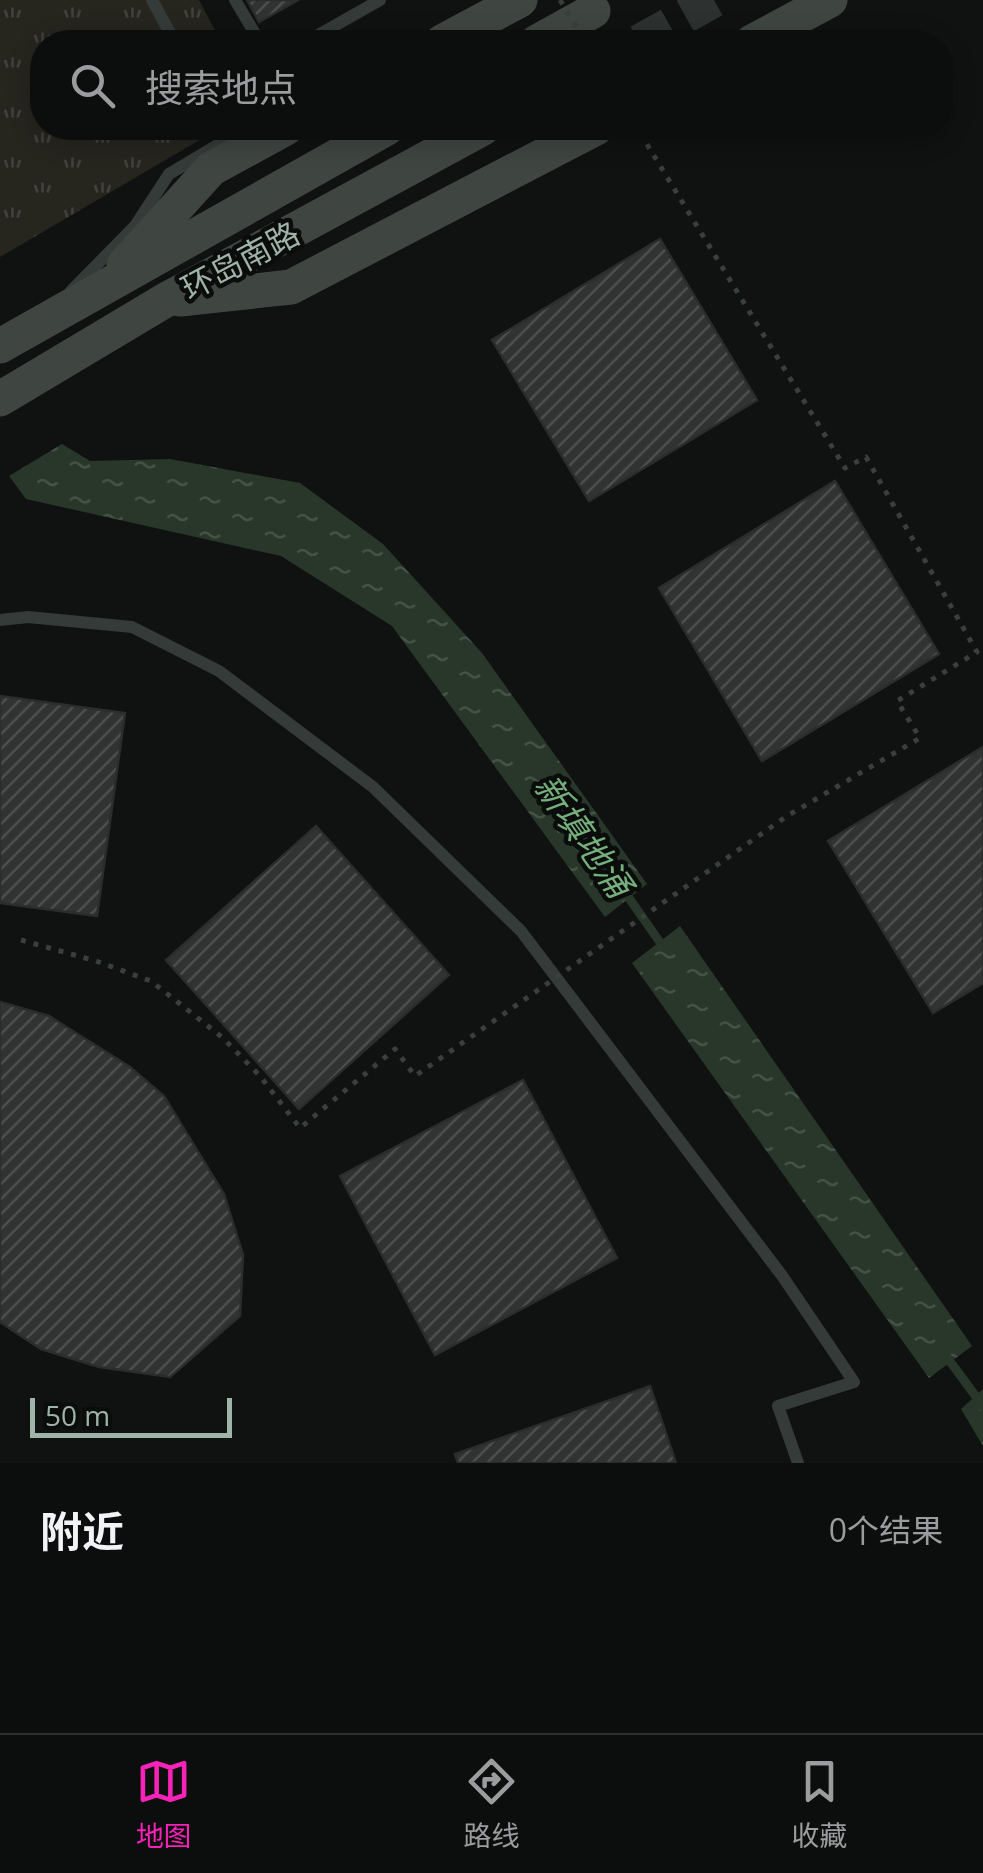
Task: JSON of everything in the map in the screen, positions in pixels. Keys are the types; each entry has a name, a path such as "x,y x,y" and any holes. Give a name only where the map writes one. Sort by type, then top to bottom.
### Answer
{"main road":[{"path":"464,30 520,0"},
{"path":"774,30 830,0"},
{"path":"103,288 211,168 264,140"},
{"name":"环岛南路","path":"0,346 365,140"},
{"name":"环岛南路","path":"0,398 164,301 461,140"},
{"path":"164,301 291,287 573,140"}],"lane":[{"path":"152,0 168,30"},
{"path":"236,0 253,30"},
{"path":"327,30 380,0"},
{"path":"38,325 135,226 170,174 226,140"},
{"path":"0,620 28,618 132,627 219,672 373,787 520,931 783,1277 854,1382 778,1406 798,1463"}],"path":[{"path":"22,940 151,981 223,1038 260,1076 300,1128 395,1049 415,1076 788,816 920,738 896,701 977,652 866,458 845,468 644,140"}],"green space":[{"path":"0,0 199,0 215,30 30,30 30,140 200,140 0,257"}],"water":[{"path":"62,444 90,461 170,459 300,483 383,544 482,653 647,884 605,917 392,626 281,556 26,499 9,476"},
{"path":"680,926 972,1346 929,1378 632,963"},
{"path":"983,1389 983,1446 961,1409"}],"building":[{"path":"247,0 298,0 259,22"},
{"path":"660,239 757,400 589,501 492,340"},
{"path":"835,481 939,654 762,761 659,588"},
{"path":"0,696 125,713 97,916 0,903"},
{"path":"983,747 983,983 933,1013 828,841"},
{"path":"316,826 449,975 299,1109 166,960"},
{"path":"0,1002 49,1016 130,1067 164,1096 224,1194 243,1255 240,1316 170,1377 99,1367 41,1349 0,1322"},
{"path":"523,1080 617,1258 435,1355 340,1176"},
{"path":"650,1386 676,1463 458,1463 455,1454"}],"waterway":[{"name":"新填地涌","path":"624,891 664,948"},
{"name":"新填地涌","path":"946,1356 983,1406"}],"tunnel":[{"path":"660,30 714,0"}]}
